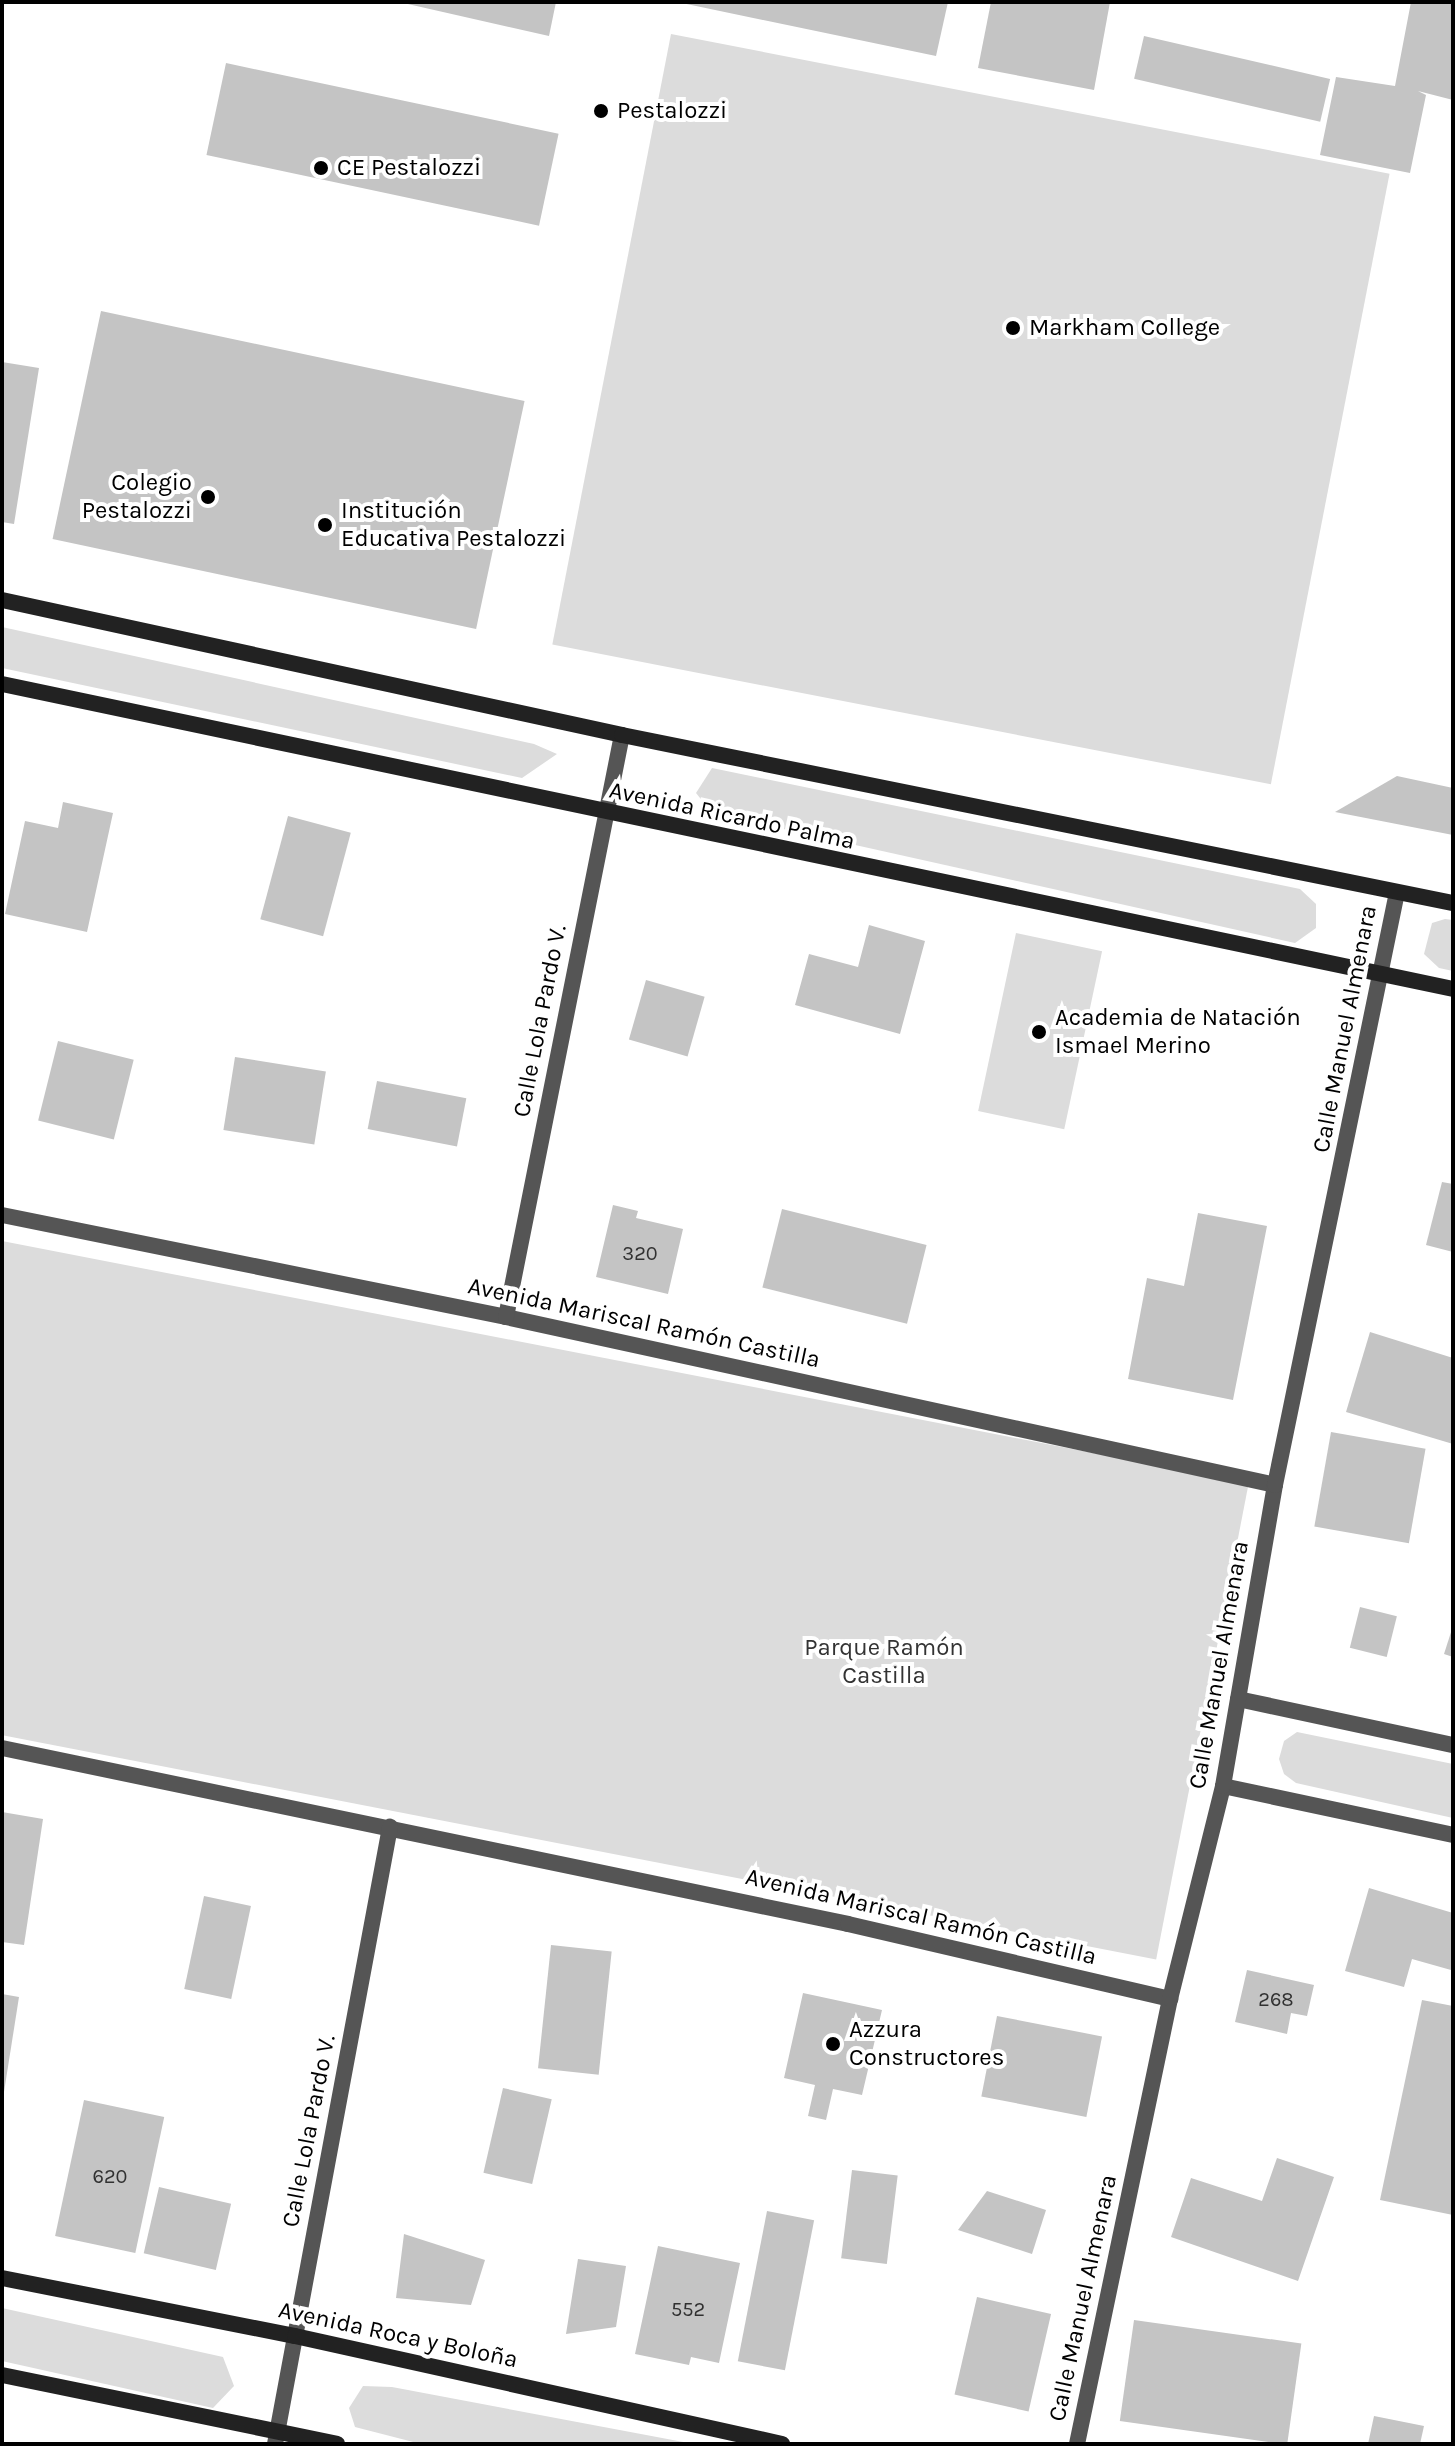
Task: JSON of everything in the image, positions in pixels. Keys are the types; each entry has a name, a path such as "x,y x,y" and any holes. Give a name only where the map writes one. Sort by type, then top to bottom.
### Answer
{"main road":[{"path":"2,600 622,735 1453,903"},
{"name":"Avenida Ricardo Palma","path":"2,684 605,814 1453,989"},
{"name":"Avenida Roca y Boloña","path":"2,2278 295,2336 782,2444"},
{"path":"2,2375 276,2438 337,2444"}],"street":[{"name":"Calle Lola Pardo V.","path":"506,1317 622,735"},
{"name":"Calle Manuel Almenara","path":"1077,2444 1170,1999 1223,1786 1275,1485 1397,892"},
{"name":"Avenida Mariscal Ramón Castilla","path":"2,1215 506,1317 1275,1485"},
{"path":"1238,1699 1453,1745"},
{"name":"Avenida Mariscal Ramón Castilla","path":"2,1748 833,1920 1170,1999"},
{"path":"1223,1786 1453,1835"},
{"name":"Calle Lola Pardo V.","path":"276,2438 390,1827"}],"green space":[{"name":"Markham College","path":"671,34 1390,174 1271,784 552,645"},
{"path":"2,627 534,744 557,754 522,778 2,668"},
{"path":"712,768 1300,889 1316,904 1316,928 1295,943 712,813 696,793"},
{"path":"1453,920 1453,971 1439,968 1424,954 1432,923"},
{"name":"Academia de Natación Ismael Merino","path":"1016,933 1102,951 1064,1129 978,1111"},
{"name":"Parque Ramón Castilla","path":"2,1241 1249,1483 1156,1959 2,1735"},
{"path":"1297,1732 1453,1764 1453,1818 1296,1783 1284,1774 1279,1759 1284,1741"},
{"path":"2,2308 223,2357 234,2386 213,2408 2,2361"},
{"path":"363,2386 392,2387 694,2444 421,2444 355,2427 349,2408"}],"building":[{"path":"399,2 556,2 549,36"},
{"path":"677,2 948,2 936,56"},
{"path":"991,2 1110,2 1094,90 978,68"},
{"path":"1411,2 1453,2 1453,100 1418,91 1426,95 1410,173 1320,155 1336,77 1395,86"},
{"path":"1144,36 1330,79 1320,122 1134,79"},
{"path":"226,63 559,134 539,226 206,155"},
{"path":"101,311 525,401 476,629 53,539"},
{"path":"2,362 39,368 14,524 2,522"},
{"path":"1397,776 1453,788 1453,835 1335,812"},
{"path":"63,802 113,813 87,932 5,914 25,821 58,828"},
{"path":"288,816 351,833 323,936 260,919"},
{"path":"869,925 925,941 900,1034 795,1005 809,954 858,967"},
{"path":"646,980 705,997 688,1056 629,1040"},
{"path":"58,1041 134,1060 114,1139 38,1121"},
{"path":"235,1057 326,1071 314,1144 223,1130"},
{"path":"377,1081 466,1098 457,1146 368,1129"},
{"path":"1442,1182 1453,1184 1453,1252 1426,1245"},
{"path":"613,1205 638,1211 636,1218 683,1229 668,1294 596,1277"},
{"path":"782,1209 927,1245 907,1324 762,1288"},
{"path":"1198,1213 1267,1226 1233,1400 1128,1379 1147,1278 1184,1286"},
{"path":"1370,1332 1453,1358 1453,1444 1346,1412"},
{"path":"1331,1432 1426,1449 1409,1543 1314,1527"},
{"path":"1360,1607 1397,1616 1387,1657 1350,1648"},
{"path":"1453,1629 1453,1657 1444,1654"},
{"path":"2,1812 43,1819 24,1945 2,1942"},
{"path":"1369,1888 1453,1913 1451,1970 1412,1959 1404,1987 1345,1971"},
{"path":"204,1896 251,1906 231,1999 184,1989"},
{"path":"551,1945 612,1951 599,2075 538,2068"},
{"path":"1247,1970 1314,1985 1307,2016 1291,2013 1287,2034 1235,2022"},
{"name":"Azzura Constructores","path":"803,1993 882,2010 862,2095 833,2089 826,2120 808,2116 815,2085 784,2078"},
{"path":"2,1994 19,1997 4,2092 2,2092"},
{"path":"1422,2000 1453,2006 1453,2215 1380,2200"},
{"path":"997,2016 1102,2036 1086,2117 981,2096"},
{"path":"503,2088 552,2099 532,2184 483,2173"},
{"path":"84,2100 164,2117 135,2253 55,2236"},
{"path":"1277,2158 1334,2177 1298,2281 1171,2237 1191,2178 1262,2201"},
{"path":"852,2170 898,2176 887,2264 841,2258"},
{"path":"159,2187 231,2204 216,2270 144,2253"},
{"path":"987,2191 1046,2210 1032,2254 958,2230"},
{"path":"767,2211 814,2220 785,2370 738,2361"},
{"path":"404,2234 485,2260 471,2305 396,2298"},
{"path":"658,2246 740,2263 719,2363 691,2357 689,2365 635,2354"},
{"path":"578,2259 626,2266 616,2327 566,2334"},
{"path":"977,2297 1051,2314 1029,2412 955,2394"},
{"path":"1134,2320 1301,2344 1287,2444 1120,2421"},
{"path":"1374,2416 1424,2426 1420,2444 1368,2444"}],"place":[{"name":"Pestalozzi","path":"601,111"},
{"name":"CE Pestalozzi","path":"321,168"},
{"name":"Markham College","path":"1013,328"},
{"name":"Colegio Pestalozzi","path":"208,497"},
{"name":"Institución Educativa Pestalozzi","path":"325,525"},
{"name":"Academia de Natación Ismael Merino","path":"1039,1032"},
{"name":"Azzura Constructores","path":"833,2044"}]}
